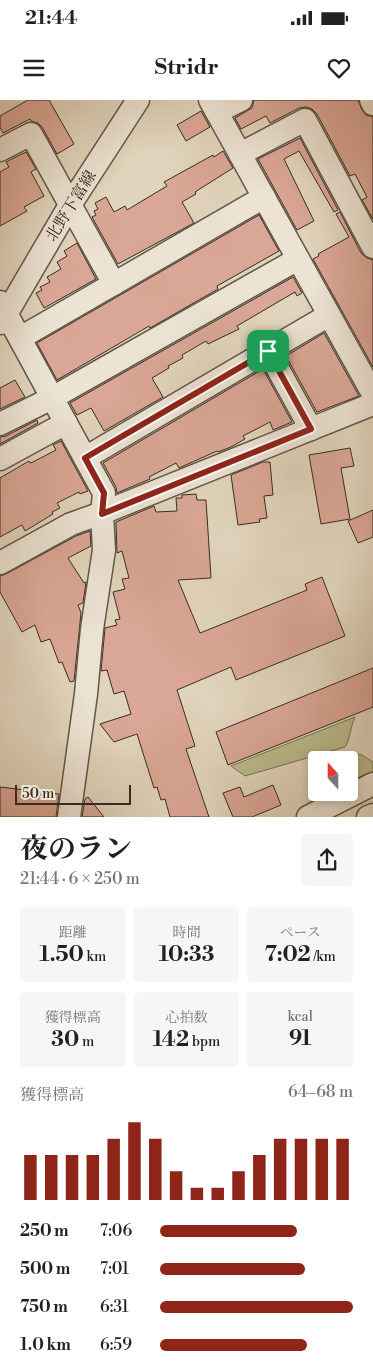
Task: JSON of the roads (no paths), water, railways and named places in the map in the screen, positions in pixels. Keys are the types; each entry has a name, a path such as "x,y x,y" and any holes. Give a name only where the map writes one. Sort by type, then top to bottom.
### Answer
{"street":[{"name":"北野下富線","path":"2,314 138,100"},
{"path":"241,100 213,106 373,394"},
{"path":"371,100 373,104"},
{"path":"240,154 305,120 373,247"},
{"path":"0,150 31,134 114,284"},
{"path":"20,338 264,197"},
{"path":"0,424 52,398 298,258"},
{"path":"2,314 20,338 104,493 102,514 104,550 92,629 86,694 69,817"},
{"path":"85,458 330,315"},
{"path":"268,351 311,429"},
{"path":"0,563 71,524 102,514 373,404"},
{"path":"0,459 66,423"},
{"path":"308,817 373,784"},
{"path":"368,817 373,815"}]}
